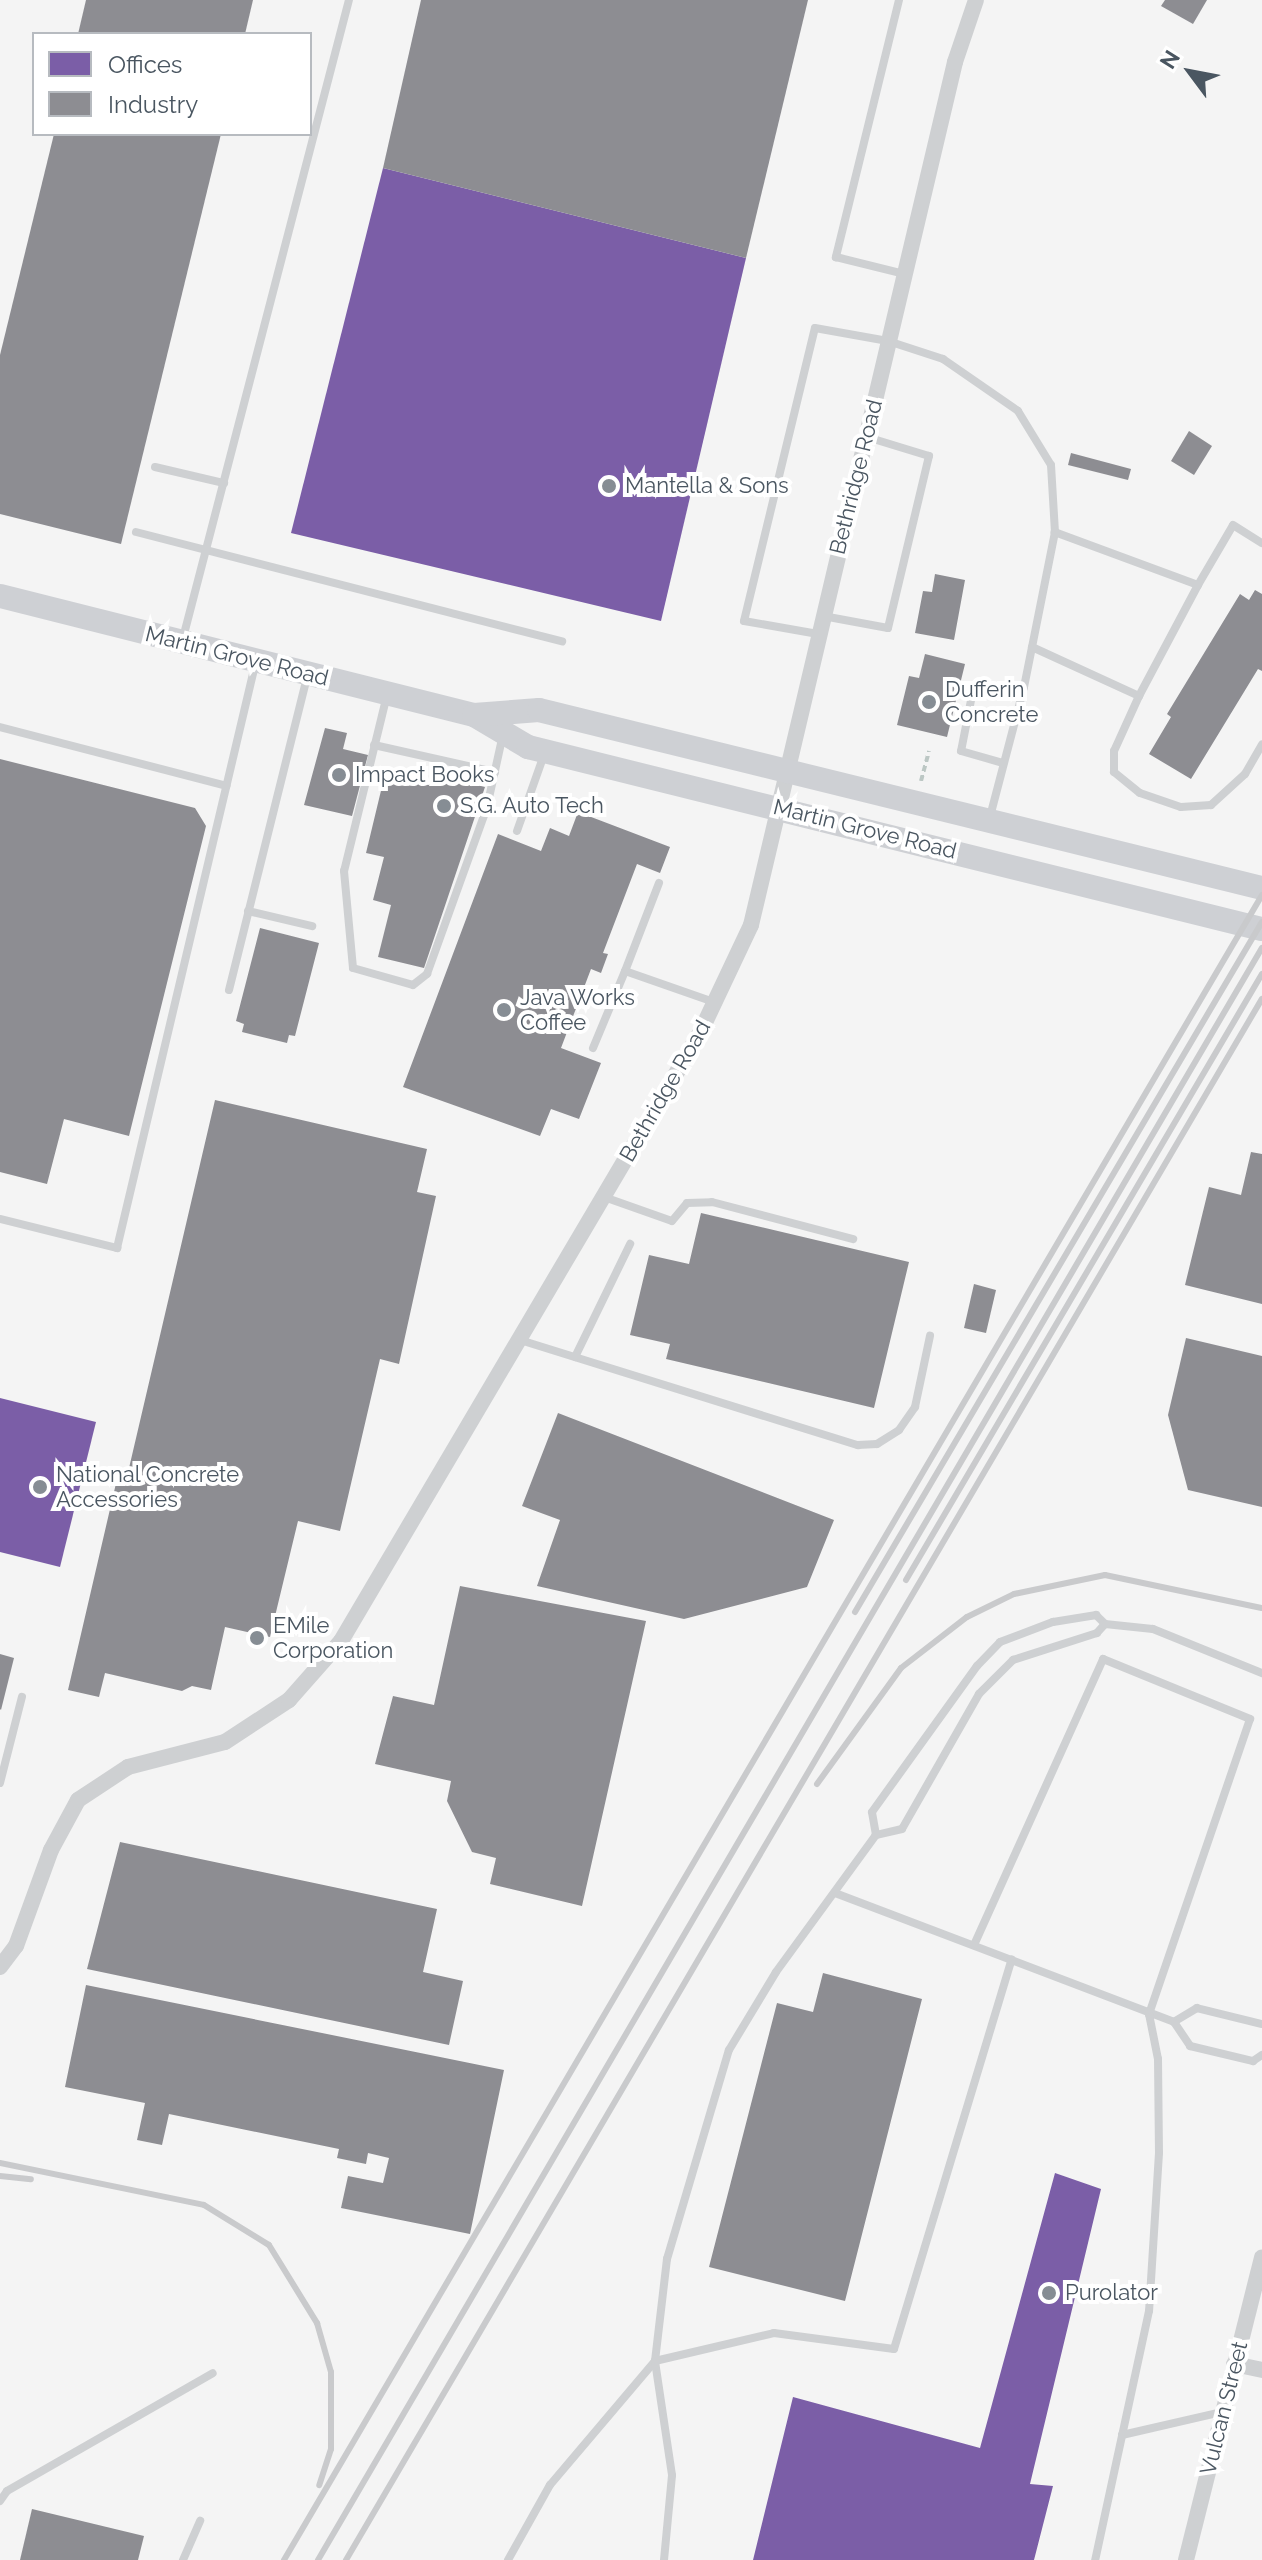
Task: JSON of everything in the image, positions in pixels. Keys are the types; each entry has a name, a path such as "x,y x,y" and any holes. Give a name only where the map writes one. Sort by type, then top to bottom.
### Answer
{"main road":[{"name":"Martin Grove Road","path":"0,596 474,715 539,710 1262,888"},
{"name":"Martin Grove Road","path":"474,715 503,733 545,751 1262,929"}],"street":[{"name":"Bethridge Road","path":"0,1967 16,1946 51,1850 78,1800 128,1767 225,1742 289,1700 341,1641 604,1197 715,1002 751,925 955,62 976,0"},
{"name":"Vulcan Street","path":"1186,2560 1262,2257"},
{"path":"1234,2364 1262,2370"}],"lane":[{"path":"182,642 349,0"},
{"path":"899,0 836,257 904,274"},
{"path":"818,634 744,621 815,328 888,341 943,359 1018,411 1051,465 1055,532 1032,647 989,821"},
{"path":"822,616 888,628 929,456 867,437"},
{"path":"155,467 224,483"},
{"path":"1262,543 1233,525 1139,696 1114,751 1114,772 1140,793 1181,807 1211,805 1245,774 1262,744"},
{"path":"136,532 562,641"},
{"path":"1055,532 1198,585"},
{"path":"1032,647 1139,696"},
{"path":"0,1219 117,1248 256,661"},
{"path":"229,990 308,673"},
{"path":"974,685 961,751 1003,763"},
{"path":"387,694 344,871 353,968 413,985 427,974 487,807 503,733"},
{"path":"0,727 226,786"},
{"path":"374,745 495,772"},
{"path":"517,831 545,751"},
{"path":"593,1048 659,883"},
{"path":"248,911 312,926"},
{"path":"625,971 715,1002"},
{"path":"604,1197 672,1221 687,1203 712,1202 853,1239"},
{"path":"575,1357 630,1244"},
{"path":"519,1339 858,1445 877,1444 899,1430 915,1407 930,1336"},
{"path":"876,1835 872,1812 977,1666 1000,1642 1053,1622 1096,1615 1105,1624 1153,1629 1262,1673"},
{"path":"664,2560 672,2475 655,2361 667,2259 729,2050 776,1972 876,1835 902,1829 979,1694 1013,1660 1097,1633 1105,1624"},
{"path":"974,1945 1103,1659 1250,1719 1149,2014 1158,2059 1159,2153 1149,2311 1095,2560"},
{"path":"0,1783 22,1697"},
{"path":"835,1893 1174,2022 1190,2046 1253,2061 1262,2055"},
{"path":"508,2560 550,2485 655,2361 774,2333 894,2349 1012,1959"},
{"path":"1174,2022 1197,2008 1262,2024"},
{"path":"0,2501 7,2491 213,2373"},
{"path":"1122,2435 1222,2412"},
{"path":"183,2560 200,2521"}],"path":[{"path":"921,781 929,751"}],"building: Offices":[{"path":"383,168 746,258 661,621 291,533"},
{"name":"National Concrete Accessories","path":"0,1398 96,1422 60,1567 0,1552"},
{"name":"Purolator","path":"1055,2173 1101,2189 1030,2484 1053,2486 1034,2560 753,2560 793,2397 980,2448"}],"building: Industry":[{"path":"86,0 253,0 245,32 78,32"},
{"path":"421,0 808,0 746,258 383,168"},
{"path":"1165,0 1207,0 1193,24 1161,6"},
{"path":"54,136 221,136 121,544 0,514 0,355"},
{"path":"1189,431 1212,446 1194,475 1171,461"},
{"path":"1071,453 1131,469 1128,480 1068,465"},
{"path":"935,574 965,580 954,640 915,633 923,591 932,592"},
{"path":"1255,590 1262,594 1262,671 1258,669 1191,779 1149,754 1171,717 1167,714 1240,594 1249,600"},
{"name":"Dufferin Concrete","path":"925,654 965,664 947,737 897,725 909,676 919,678"},
{"path":"325,728 347,733 343,749 368,755 352,816 304,805"},
{"path":"0,759 195,808 206,826 129,1136 64,1119 47,1184 0,1172"},
{"path":"385,774 429,785 432,774 485,787 424,968 378,957 391,905 373,900 384,857 366,853"},
{"name":"Java Works Coffee","path":"578,812 670,847 660,873 637,864 603,953 608,954 601,973 591,969 561,1048 601,1063 579,1119 551,1109 540,1136 403,1087 498,834 541,851 550,828 569,836"},
{"path":"260,928 319,943 295,1036 289,1035 287,1043 242,1032 244,1024 236,1021"},
{"path":"215,1100 427,1149 417,1192 436,1196 399,1364 380,1359 340,1531 298,1521 270,1637 225,1627 211,1690 192,1686 182,1691 105,1673 99,1697 68,1690 117,1479 126,1481"},
{"path":"1251,1152 1262,1154 1262,1304 1185,1285 1209,1187 1241,1195"},
{"path":"701,1213 909,1262 874,1408 666,1359 670,1344 630,1335 649,1255 689,1264"},
{"path":"974,1284 996,1290 986,1333 964,1328"},
{"path":"1186,1338 1262,1356 1262,1507 1188,1490 1168,1415"},
{"path":"558,1413 834,1520 807,1587 684,1619 537,1586 560,1520 522,1506"},
{"path":"460,1586 646,1621 582,1906 490,1884 496,1858 472,1852 447,1801 451,1781 375,1764 393,1696 434,1705"},
{"path":"0,1654 14,1658 1,1710 0,1709"},
{"path":"120,1842 437,1909 423,1972 463,1981 449,2045 87,1969"},
{"path":"823,1973 922,1999 845,2301 709,2267 777,2003 813,2012"},
{"path":"86,1985 504,2070 470,2234 341,2208 348,2176 383,2183 389,2158 368,2153 366,2164 337,2158 339,2149 169,2114 162,2145 137,2140 145,2103 65,2087"},
{"path":"32,2509 144,2536 138,2560 20,2560"}],"railway":[{"path":"284,2560 1262,895"},
{"path":"855,1612 1262,922"},
{"path":"318,2560 1262,948"},
{"path":"906,1580 1262,974"},
{"path":"346,2560 1262,999"},
{"path":"817,1784 901,1668 967,1617 1014,1594 1105,1575 1262,1608"},
{"path":"0,2163 204,2205 269,2245 317,2323 331,2372 331,2449 319,2485"},
{"path":"0,2176 31,2179"}],"place":[{"name":"Mantella & Sons","path":"609,486"},
{"name":"Dufferin Concrete","path":"929,702"},
{"name":"Impact Books","path":"339,775"},
{"name":"S.G. Auto Tech","path":"444,806"},
{"name":"Java Works Coffee","path":"504,1010"},
{"name":"National Concrete Accessories","path":"40,1487"},
{"name":"EMile Corporation","path":"257,1638"},
{"name":"Purolator","path":"1049,2293"}]}
